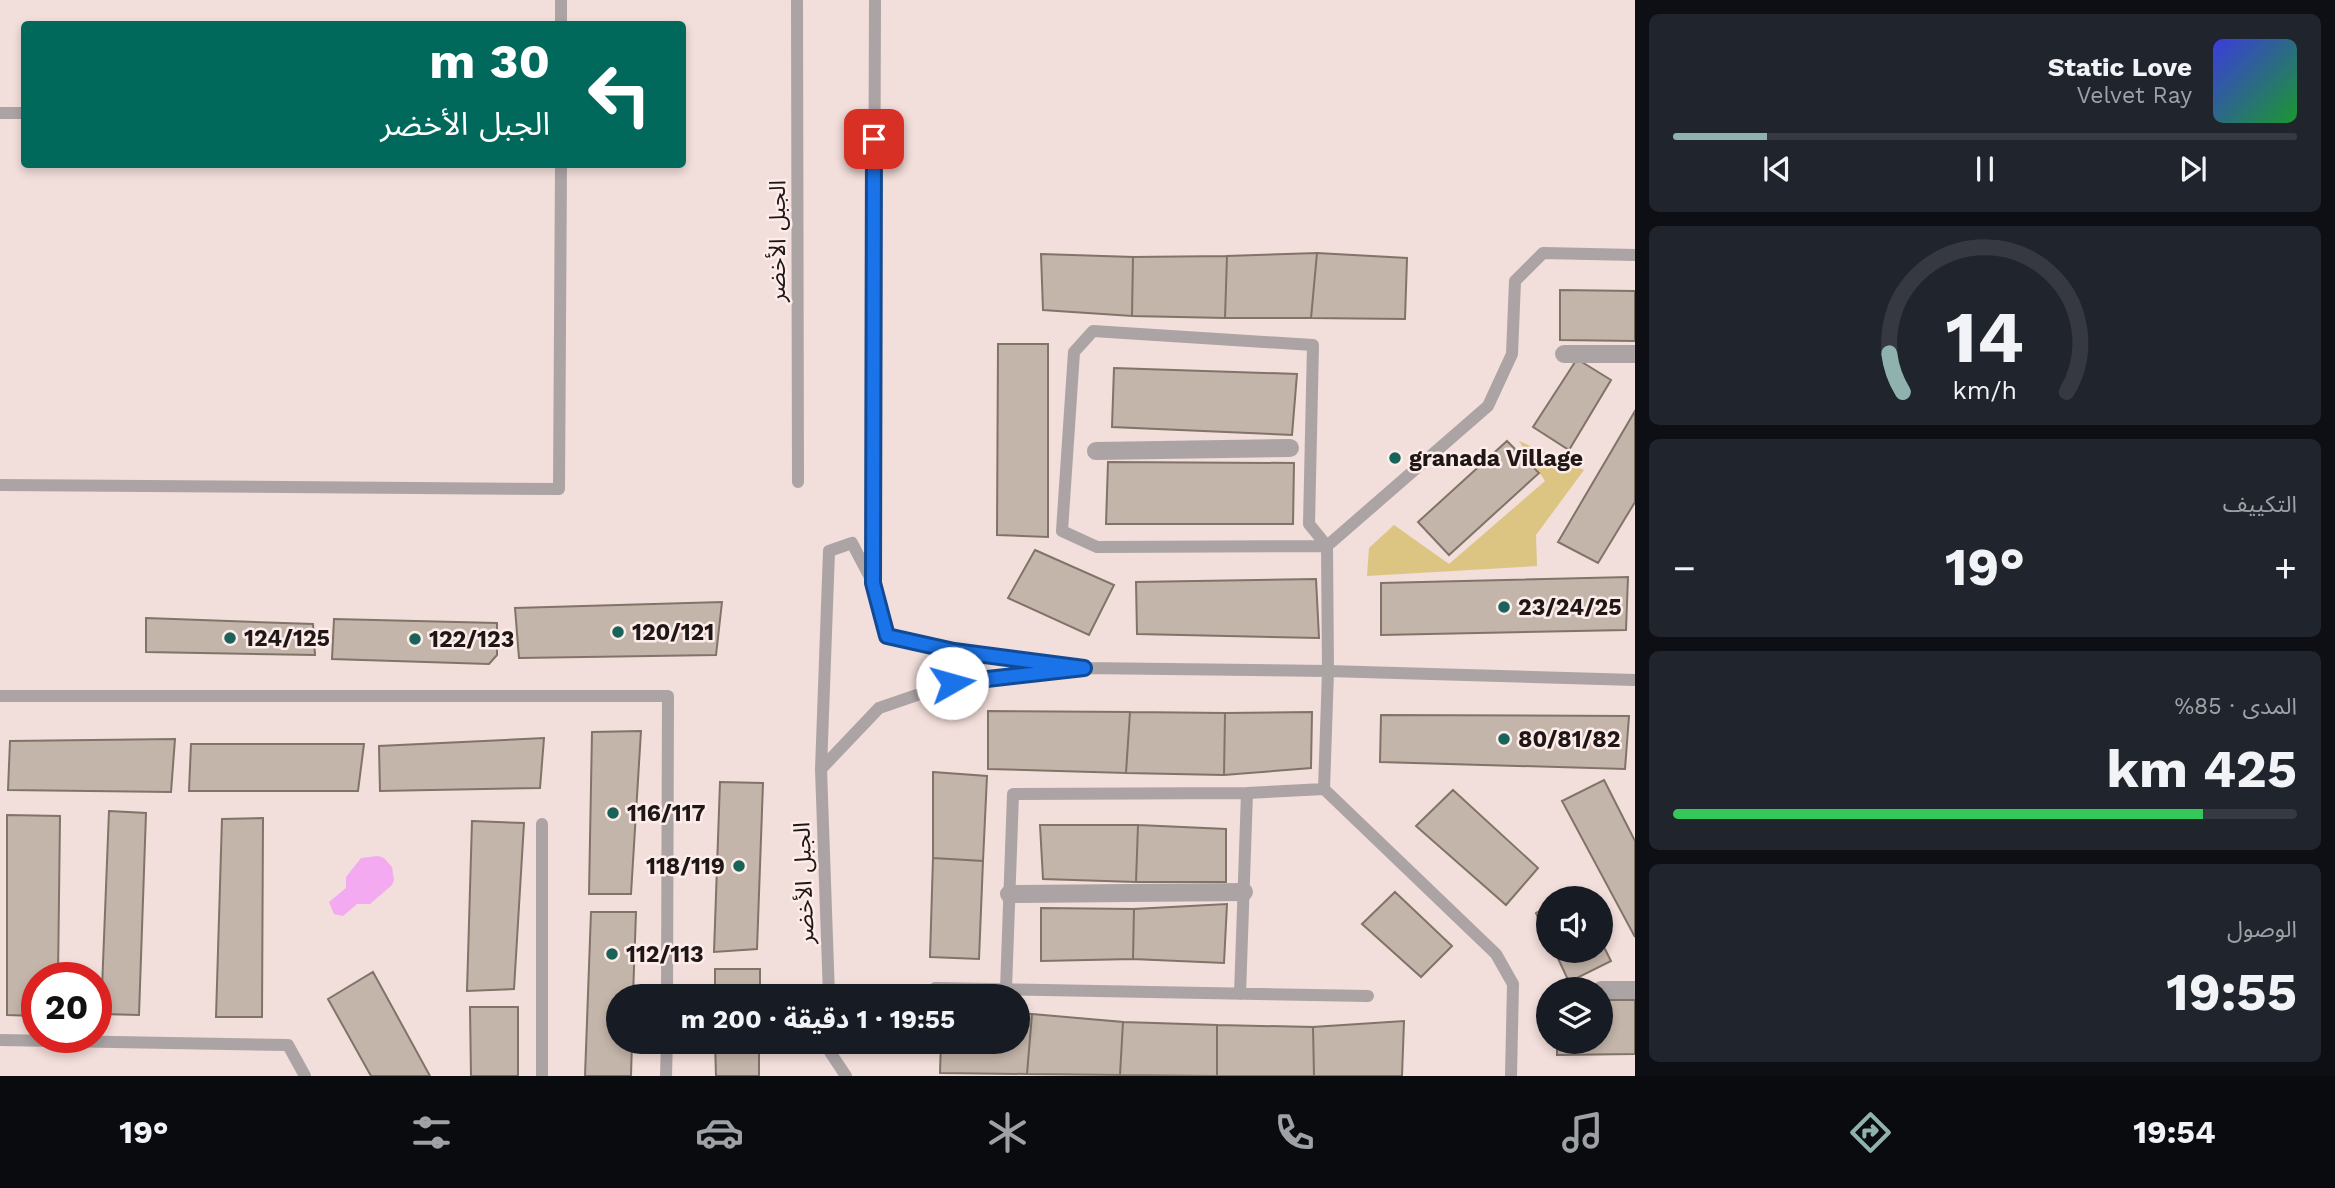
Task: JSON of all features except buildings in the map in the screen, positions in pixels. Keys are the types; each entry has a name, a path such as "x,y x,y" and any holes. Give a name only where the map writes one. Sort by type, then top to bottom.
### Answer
{"street":[{"path":"1563,354 1635,354"},
{"path":"1096,451 1290,448"},
{"path":"1009,894 1244,892"},
{"path":"1613,990 1635,990"}],"lane":[{"path":"561,0 561,21"},
{"name":"الجبل الأخضر","path":"797,0 798,482"},
{"name":"الجبل الأخضر","path":"873,583 875,0"},
{"path":"0,113 21,113"},
{"path":"0,485 559,489 561,168"},
{"path":"1324,789 1328,671 1327,546 1309,524 1313,345 1093,331 1074,352 1062,531 1097,547 1327,546 1488,406 1512,354 1516,281 1543,253 1635,255"},
{"name":"الجبل الأخضر","path":"828,984 821,769 829,551 852,543 873,583 887,636 954,651 1084,668"},
{"path":"821,769 880,708 952,683 1084,668 1328,671 1635,680"},
{"path":"0,696 668,696 667,984"},
{"path":"1006,984 1013,794 1247,793 1324,789 1496,954 1513,984 1511,1076"},
{"path":"1240,993 1247,793"},
{"path":"542,824 542,1076"},
{"path":"1030,989 1368,996"},
{"path":"0,1040 288,1045 305,1076"},
{"path":"667,1054 667,1076"},
{"path":"834,1054 846,1076"}],"shaded area":[{"path":"1519,441 1584,470 1536,535 1537,566 1367,576 1369,548 1394,525 1449,564 1545,481"},
{"path":"361,858 384,858 392,867 392,885 370,904 357,904 343,916 334,914 329,902 346,888 346,877"}],"place":[{"name":"granada Village","path":"1395,458"},
{"name":"23/24/25","path":"1504,607"},
{"name":"120/121","path":"618,632"},
{"name":"124/125","path":"230,638"},
{"name":"122/123","path":"415,639"},
{"name":"80/81/82","path":"1504,739"},
{"name":"116/117","path":"613,813"},
{"name":"118/119","path":"739,866"},
{"name":"112/113","path":"612,954"}],"route":[{"path":"874,139 873,583 887,636 954,651 1084,668 952,683"}]}
